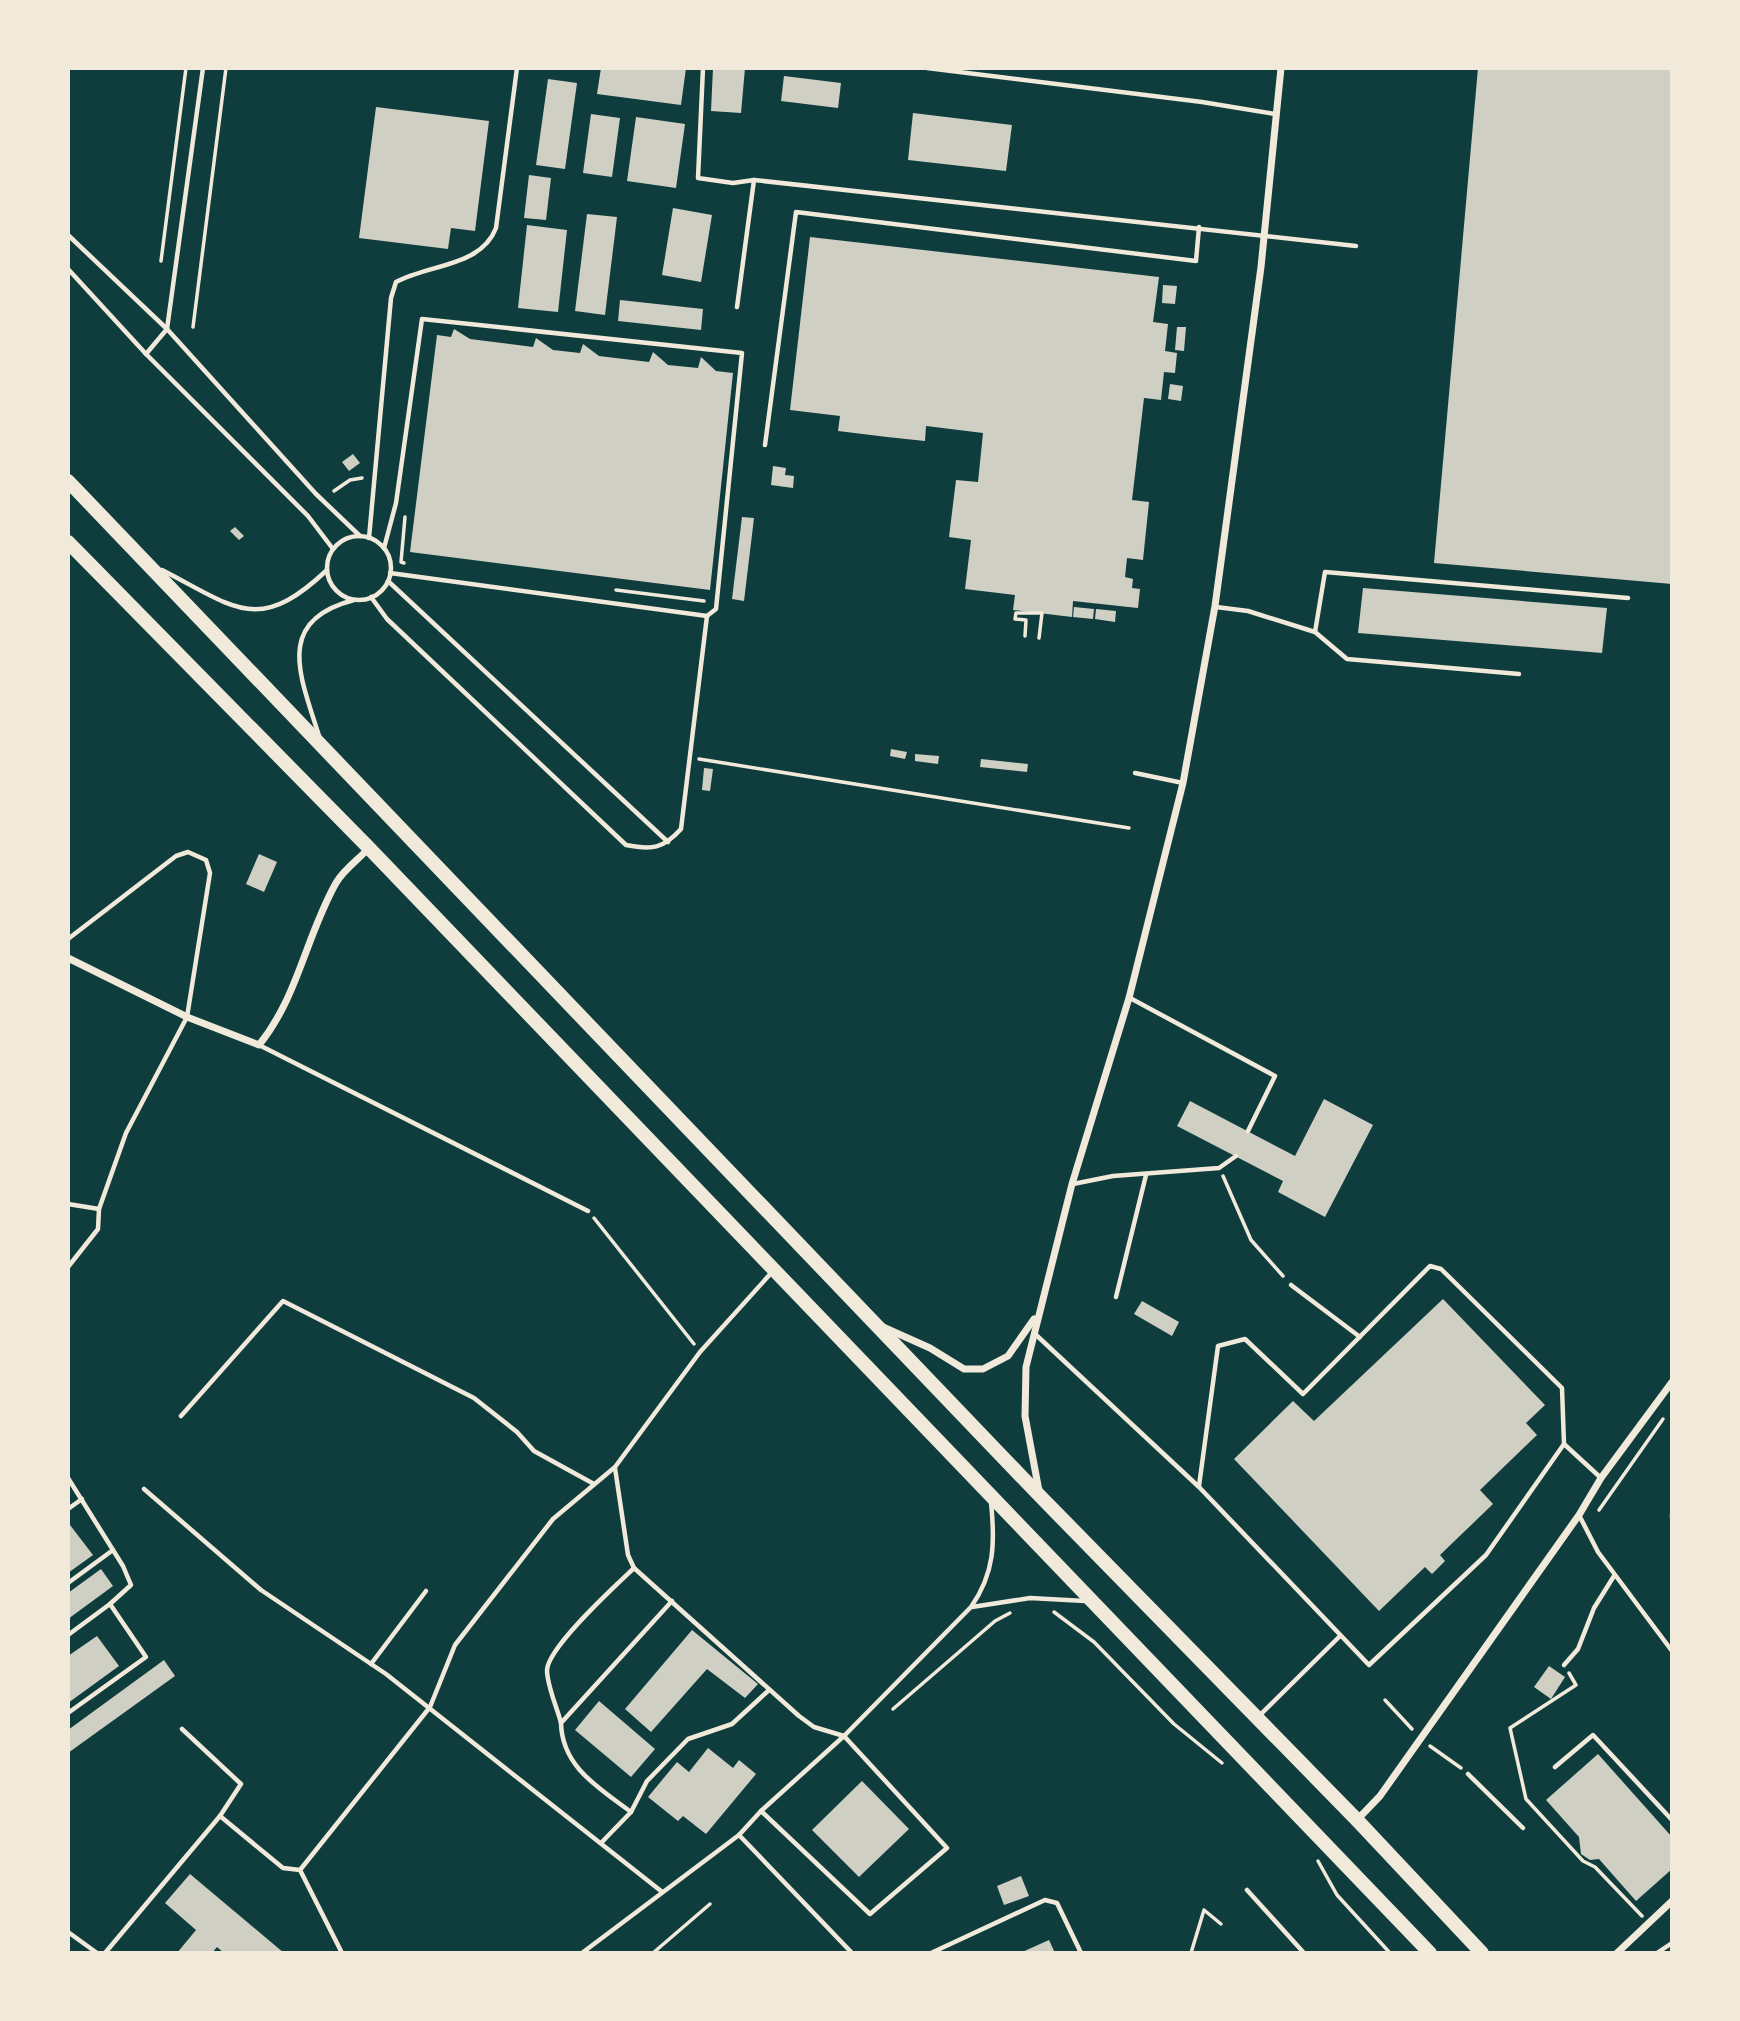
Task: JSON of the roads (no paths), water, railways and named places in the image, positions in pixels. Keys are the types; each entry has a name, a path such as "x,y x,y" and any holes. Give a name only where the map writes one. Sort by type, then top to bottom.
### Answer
{"main road":[{"path":"68,481 1040,1496 1357,1820 1482,1953"},
{"path":"68,542 369,848 1430,1953"}],"street":[{"path":"1040,1496 1026,1416 1026,1367 1072,1184 1129,998 1183,783 1215,606 1265,234 1281,68"},
{"path":"68,958 187,1017 259,1045 274,1026 293,988 337,881 369,848"},
{"path":"875,1323 930,1348 964,1369 983,1369 1008,1356 1038,1312"},
{"path":"1357,1820 1380,1796 1601,1478 1672,1382"},
{"path":"1617,1953 1672,1901"}],"lane":[{"path":"146,354 167,328 203,68"},
{"path":"369,538 391,298 396,282 409,275 478,253 490,242 496,228 517,68"},
{"path":"703,68 698,178 733,183 754,180 1356,246"},
{"path":"927,68 1275,114"},
{"path":"737,307 754,180"},
{"path":"765,445 796,212 1196,261 1199,227"},
{"path":"68,235 167,328 316,494 360,536"},
{"path":"68,269 146,354 308,516 333,549"},
{"path":"321,744 298,667 299,643 318,614 371,597 388,581 390,573 384,548 396,503 422,319 742,352 716,609 706,616 390,573"},
{"path":"146,562 233,606 253,611 276,608 300,595 327,570 333,549 341,542 360,536 369,538 384,548"},
{"path":"327,570 334,588 342,595 358,599"},
{"path":"1315,632 1325,572 1628,598"},
{"path":"388,581 668,843"},
{"path":"371,597 387,619 625,845 647,849 668,843 681,829 706,616"},
{"path":"1215,606 1248,611 1315,632 1347,659 1519,674"},
{"path":"1135,773 1183,783"},
{"path":"68,939 176,856 188,852 200,855 206,860 210,873 187,1017 126,1133 99,1209 98,1228 68,1267"},
{"path":"1129,998 1275,1076 1248,1131"},
{"path":"259,1045 588,1211"},
{"path":"1072,1184 1219,1168 1236,1156"},
{"path":"1116,1297 1146,1175"},
{"path":"68,1204 99,1209"},
{"path":"1034,1334 1199,1487 1339,1637 1369,1665 1486,1555 1564,1444 1562,1388 1441,1269 1430,1266 1303,1394 1245,1339 1218,1346 1199,1487"},
{"path":"300,1870 430,1707 456,1645 553,1519 615,1467 700,1352 773,1271"},
{"path":"1291,1285 1360,1337"},
{"path":"181,1416 283,1301 474,1398 517,1432 534,1451 594,1484"},
{"path":"1564,1444 1601,1478"},
{"path":"615,1467 628,1555 634,1568 814,1727 844,1736 947,1848 870,1914 761,1811"},
{"path":"68,1478 113,1550 131,1585 68,1635"},
{"path":"144,1489 261,1590 430,1707 661,1891"},
{"path":"582,1953 739,1835 761,1811 844,1736 971,1607 982,1591 994,1558 990,1494"},
{"path":"68,1509 82,1499"},
{"path":"1578,1514 1614,1576 1672,1651"},
{"path":"68,1583 113,1550"},
{"path":"631,1812 580,1773 564,1749 561,1723 547,1672 550,1658 594,1606 634,1568"},
{"path":"1564,1665 1578,1649 1594,1608 1614,1576"},
{"path":"371,1664 426,1591"},
{"path":"971,1607 1030,1598 1092,1601"},
{"path":"561,1723 673,1601"},
{"path":"68,1713 146,1657 110,1604"},
{"path":"1258,1718 1339,1637"},
{"path":"601,1843 631,1812 646,1781 688,1738 732,1724 769,1690"},
{"path":"105,1953 220,1816 241,1784 182,1729"},
{"path":"1555,1767 1593,1735 1672,1820"},
{"path":"1468,1773 1523,1828"},
{"path":"220,1816 283,1868 300,1870"},
{"path":"739,1835 852,1953"},
{"path":"300,1870 342,1953"},
{"path":"1247,1890 1304,1953"},
{"path":"931,1953 1045,1900 1057,1903 1081,1953"},
{"path":"68,1932 97,1953"},
{"path":"1657,1953 1672,1942"}]}
